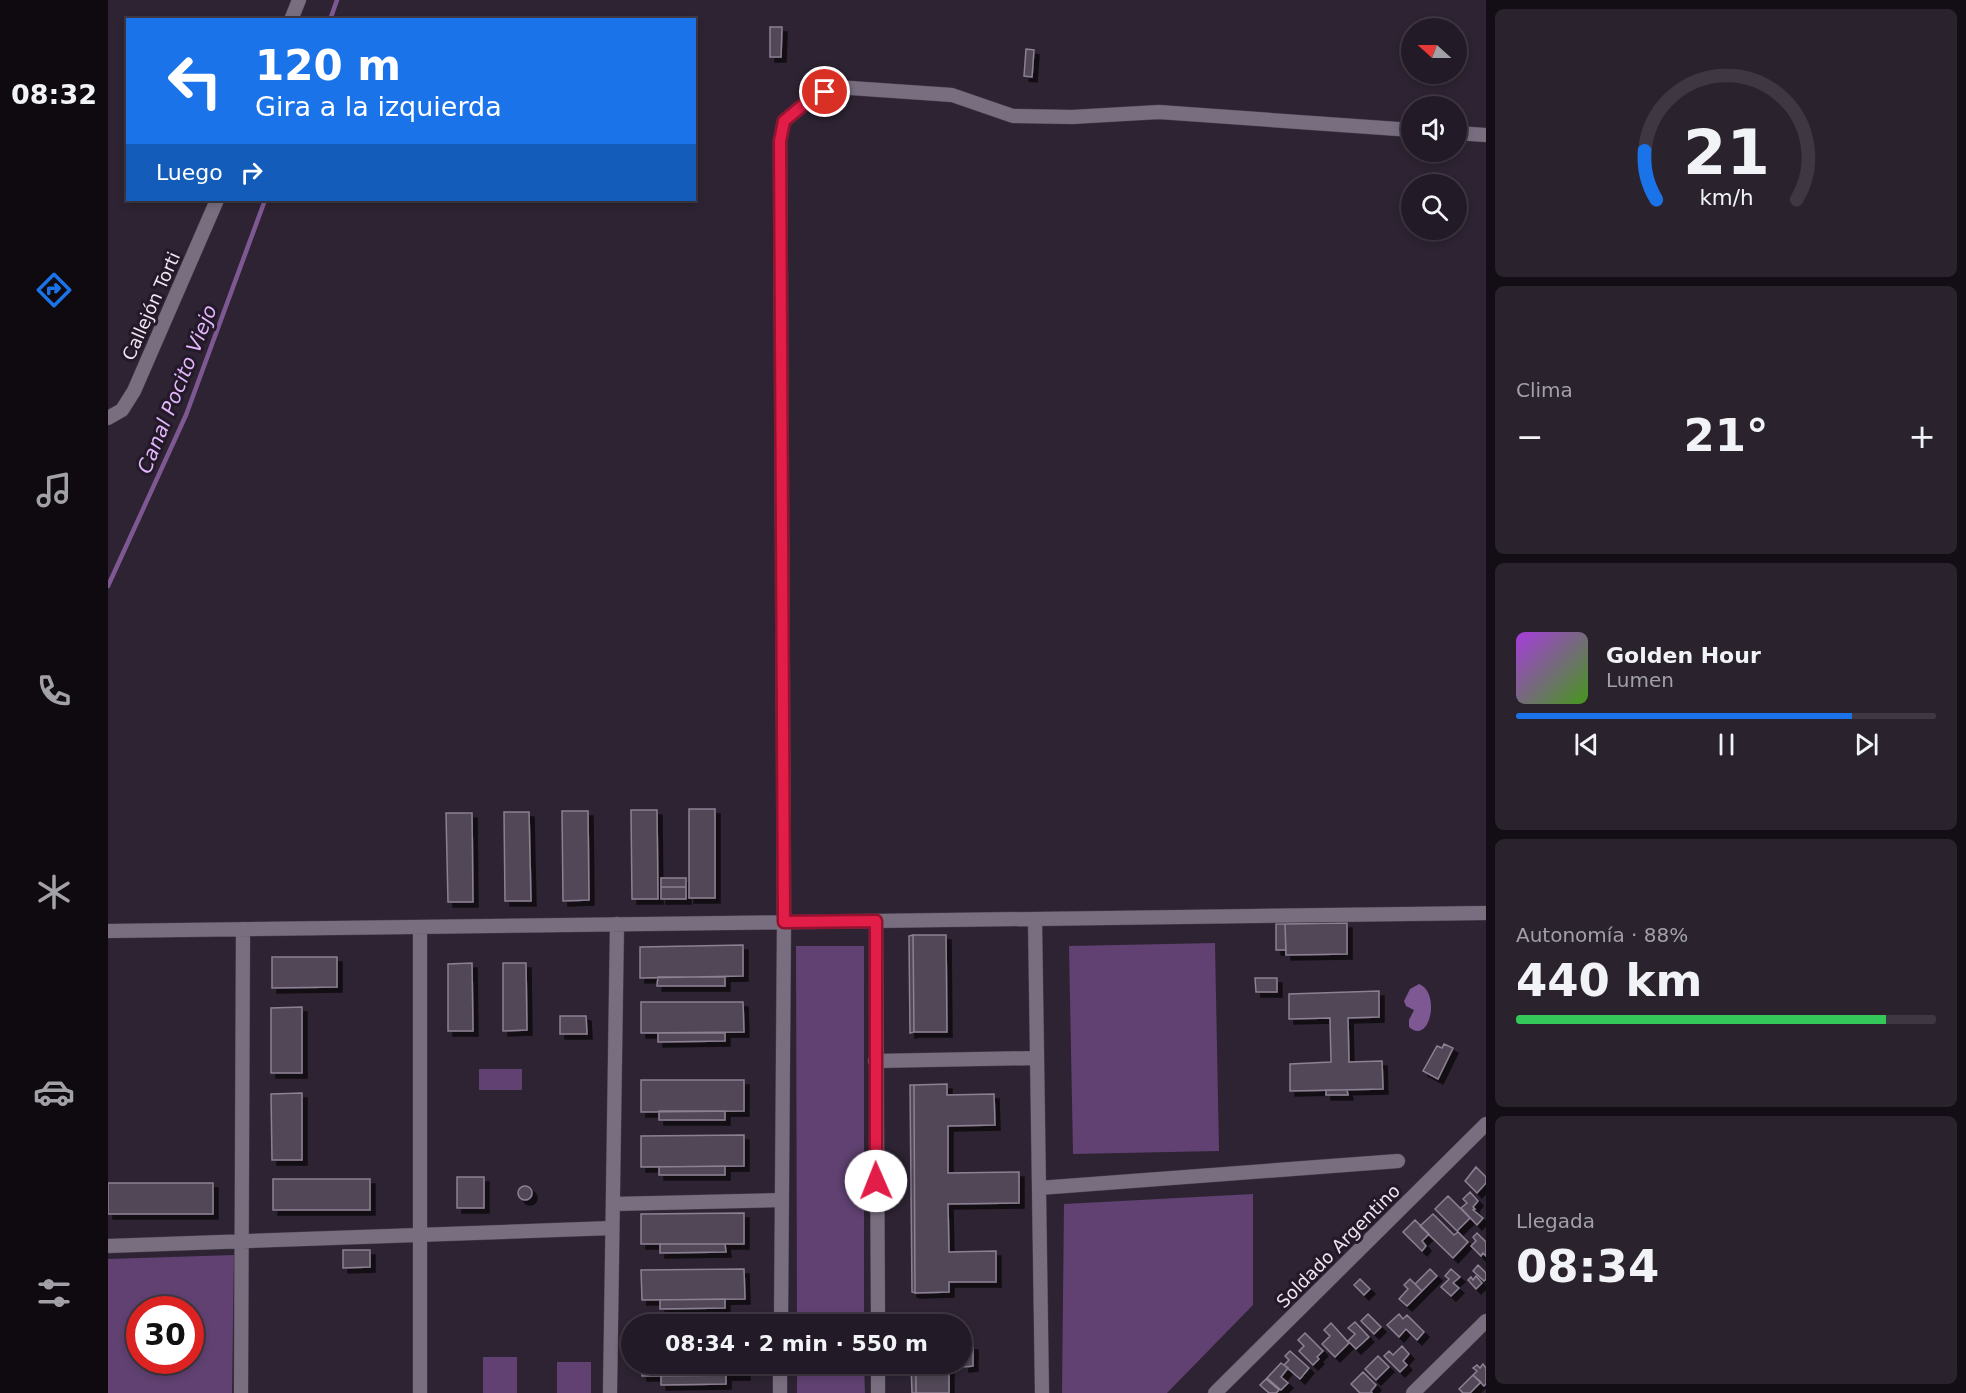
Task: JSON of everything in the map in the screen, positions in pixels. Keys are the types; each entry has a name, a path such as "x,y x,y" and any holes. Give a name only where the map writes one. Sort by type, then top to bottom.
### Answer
{"street":[{"path":"292,18 299,0"},
{"path":"781,1314 784,922 780,141 784,121 814,96 836,87 952,95 1013,116 1072,117 1159,112 1401,129"},
{"path":"1467,134 1486,135"},
{"name":"Callejón Torti","path":"108,418 122,411 134,391 217,201"},
{"path":"108,931 1486,913"},
{"path":"1035,919 1042,1393"},
{"path":"876,921 878,1314"},
{"path":"610,1393 616,924"},
{"path":"420,927 420,1393"},
{"path":"242,1393 243,929"},
{"path":"875,1061 1037,1058"},
{"name":"Soldado Argentino","path":"1215,1393 1486,1124"},
{"path":"1039,1188 1398,1161"},
{"path":"613,1204 782,1200"},
{"path":"108,1246 612,1228"},
{"path":"1413,1393 1486,1321"},
{"path":"780,1374 780,1393"},
{"path":"878,1374 878,1393"}],"shaded area":[{"path":"1215,943 1219,1151 1073,1154 1069,946"},
{"path":"796,946 864,946 864,1314 797,1314"},
{"path":"1419,984 1426,989 1431,1006 1427,1024 1423,1029 1416,1031 1409,1027 1409,1020 1414,1010 1406,1006 1404,1001 1410,989"},
{"path":"479,1069 522,1069 522,1090 479,1090"},
{"path":"1253,1194 1253,1305 1167,1393 1062,1393 1064,1204"},
{"path":"234,1255 232,1393 108,1393 108,1259"},
{"path":"483,1357 517,1357 517,1393 483,1393"},
{"path":"557,1362 591,1362 591,1393 557,1393"},
{"path":"797,1374 864,1374 865,1393 797,1393"}],"building":[{"path":"770,27 782,27 781,57 770,57"},
{"path":"1026,49 1034,50 1032,77 1024,76"},
{"path":"689,809 715,809 715,898 689,898"},
{"path":"631,810 657,810 658,899 632,899"},
{"path":"562,811 588,811 589,900 563,901"},
{"path":"504,812 529,812 531,901 505,901"},
{"path":"446,813 472,813 473,902 448,902"},
{"path":"661,878 686,878 686,887 661,887"},
{"path":"661,887 686,887 686,899 661,899"},
{"path":"1347,923 1347,954 1286,955 1285,924"},
{"path":"1276,924 1285,924 1286,950 1276,950"},
{"path":"913,935 914,1032 910,1033 909,936"},
{"path":"913,935 946,935 947,1032 914,1032"},
{"path":"743,945 743,976 640,978 640,947"},
{"path":"272,957 337,957 337,987 272,988"},
{"path":"472,963 473,1031 448,1031 448,964"},
{"path":"503,963 526,963 527,1030 503,1031"},
{"path":"658,977 725,977 725,986 657,986"},
{"path":"1255,978 1277,978 1277,992 1256,992"},
{"path":"1379,991 1379,1017 1348,1018 1349,1062 1382,1061 1383,1089 1290,1091 1290,1064 1331,1062 1330,1018 1289,1019 1289,994"},
{"path":"641,1002 743,1002 744,1032 641,1033"},
{"path":"302,1007 302,1073 271,1073 271,1008"},
{"path":"560,1016 586,1016 587,1034 560,1034"},
{"path":"658,1033 725,1033 725,1041 658,1042"},
{"path":"1444,1044 1453,1048 1438,1079 1423,1071 1437,1046 1442,1048"},
{"path":"641,1080 744,1080 744,1111 641,1112"},
{"path":"947,1084 947,1095 994,1094 995,1125 948,1126 948,1173 1019,1172 1019,1203 948,1204 949,1252 996,1251 996,1282 949,1282 949,1292 915,1293 914,1085"},
{"path":"910,1085 914,1085 915,1293 912,1292"},
{"path":"1326,1090 1347,1090 1348,1095 1326,1095"},
{"path":"302,1093 302,1160 272,1160 271,1094"},
{"path":"659,1111 725,1111 725,1120 659,1120"},
{"path":"744,1135 744,1166 641,1167 641,1136"},
{"path":"725,1166 725,1175 659,1175 659,1167"},
{"path":"1476,1167 1486,1177 1486,1183 1477,1193 1465,1181"},
{"path":"457,1177 484,1177 484,1208 457,1208"},
{"path":"273,1179 370,1179 370,1210 273,1210"},
{"path":"108,1183 213,1183 213,1214 108,1214"},
{"path":"522,1186 528,1186 532,1193 528,1200 522,1200 518,1196 518,1190"},
{"path":"1470,1192 1478,1201 1473,1210 1483,1218 1477,1225 1461,1208 1467,1203 1463,1199"},
{"path":"1448,1196 1470,1218 1457,1231 1435,1209"},
{"path":"744,1213 744,1244 641,1244 641,1214"},
{"path":"1433,1214 1454,1235 1458,1232 1468,1242 1453,1258 1420,1226"},
{"path":"1415,1220 1429,1234 1422,1241 1426,1246 1422,1251 1403,1232"},
{"path":"1477,1233 1486,1242 1486,1256 1483,1253 1481,1256 1471,1246 1476,1241 1473,1237"},
{"path":"660,1244 725,1244 726,1252 660,1253"},
{"path":"343,1250 370,1250 370,1267 343,1268"},
{"path":"1478,1265 1486,1273 1484,1281 1473,1271"},
{"path":"744,1269 745,1299 642,1300 641,1270"},
{"path":"1430,1269 1437,1276 1422,1291 1415,1284"},
{"path":"1451,1269 1460,1277 1453,1283 1459,1288 1451,1296 1441,1287 1449,1279 1445,1276"},
{"path":"1476,1276 1482,1283 1476,1289 1468,1280 1471,1277 1473,1280"},
{"path":"1360,1279 1370,1289 1364,1295 1354,1285"},
{"path":"1410,1279 1422,1291 1407,1306 1399,1299 1408,1289 1404,1285"},
{"path":"725,1299 725,1308 660,1309 660,1300"},
{"path":"1368,1314 1381,1327 1374,1334 1361,1321"},
{"path":"1399,1314 1403,1319 1407,1315 1424,1332 1417,1340 1406,1329 1399,1337 1387,1325"},
{"path":"1355,1322 1369,1337 1356,1349 1348,1341 1355,1334 1348,1328"},
{"path":"1331,1323 1349,1343 1335,1357 1322,1344 1330,1336 1324,1330"},
{"path":"1305,1333 1323,1351 1313,1365 1299,1351 1304,1346 1298,1340"},
{"path":"1402,1346 1409,1354 1403,1361 1407,1365 1400,1372 1384,1356 1389,1351 1393,1355"},
{"path":"1290,1351 1309,1368 1300,1379 1284,1365 1289,1360 1285,1356"},
{"path":"1378,1356 1389,1367 1376,1380 1365,1369"},
{"path":"1281,1363 1288,1368 1281,1377 1288,1383 1281,1390 1267,1378"},
{"path":"1483,1364 1486,1368 1484,1386 1473,1375 1477,1371 1473,1368 1477,1365 1480,1368"},
{"path":"1363,1372 1376,1385 1372,1393 1360,1393 1351,1384"},
{"path":"642,1374 745,1374 745,1375 642,1376"},
{"path":"911,1374 916,1374 916,1393 912,1393"},
{"path":"916,1374 949,1374 949,1393 916,1393"},
{"path":"726,1375 726,1384 661,1385 661,1376"},
{"path":"1473,1375 1481,1382 1470,1393 1463,1393 1459,1389"},
{"path":"1266,1379 1279,1390 1276,1393 1269,1393 1260,1385"}],"waterway":[{"name":"Canal Pocito Viejo","path":"331,18 337,0"},
{"name":"Canal Pocito Viejo","path":"108,586 186,415 265,201"}],"route":[{"path":"825,92 814,96 784,121 780,141 784,922 876,921 876,1181"}]}
